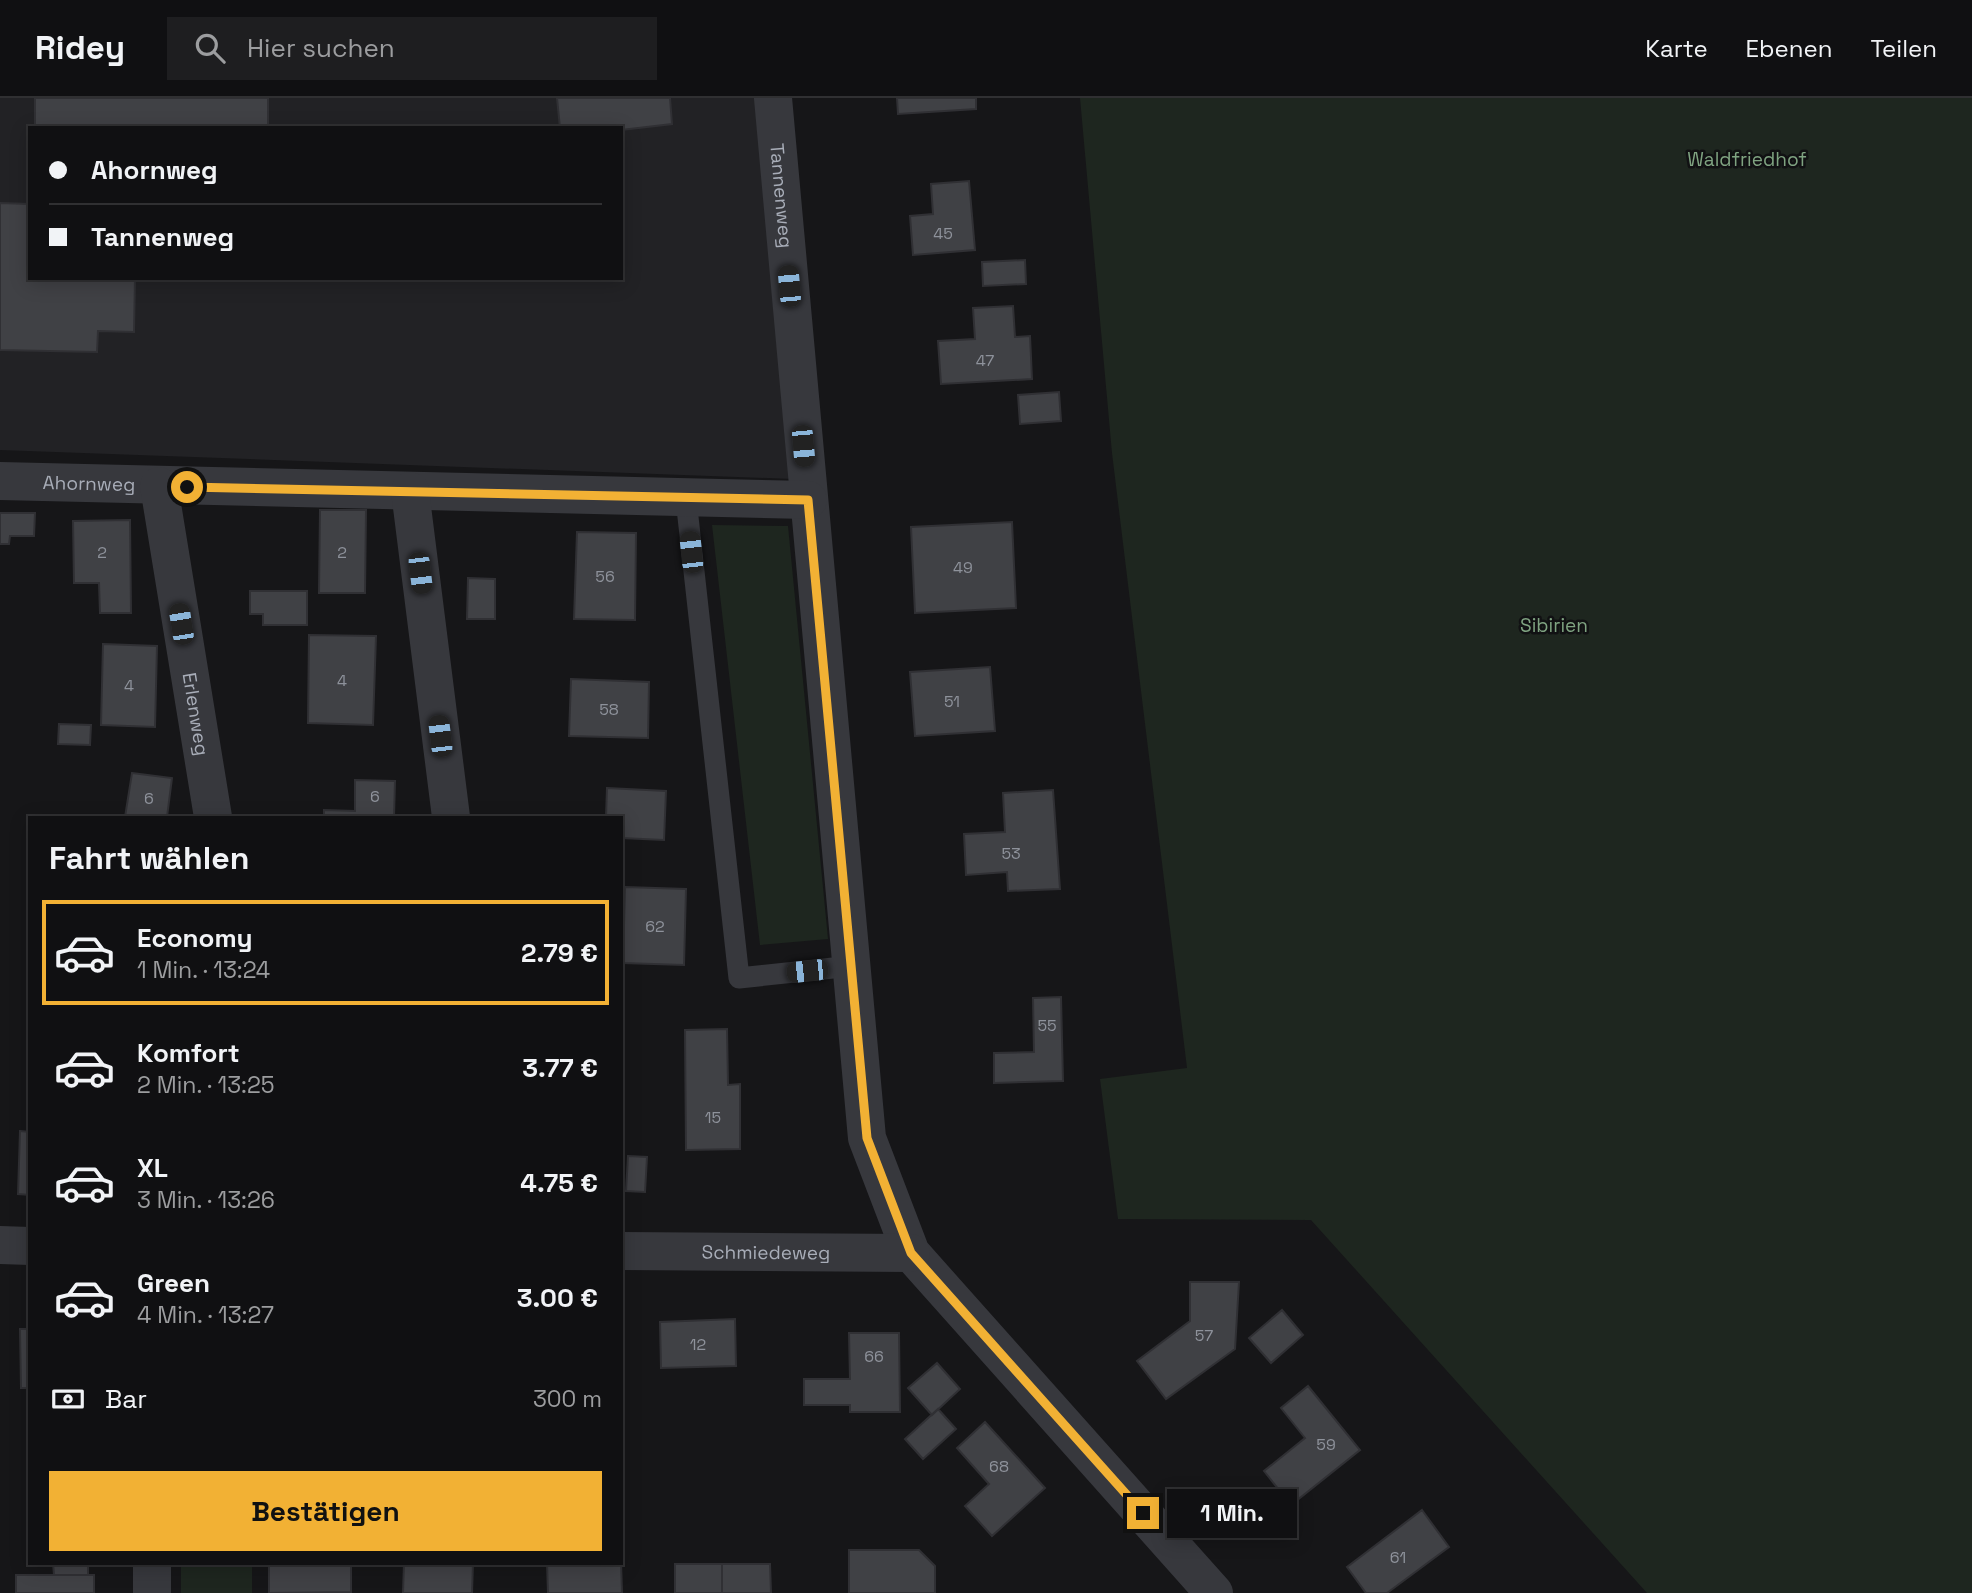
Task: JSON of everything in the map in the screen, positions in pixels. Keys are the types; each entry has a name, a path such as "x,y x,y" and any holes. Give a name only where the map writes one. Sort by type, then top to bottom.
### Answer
{"street":[{"name":"Tannenweg","path":"773,98 867,1138 911,1253 1214,1593"},
{"name":"Ahornweg","path":"0,481 808,500"},
{"name":"Erlenweg","path":"159,486 213,816"},
{"path":"410,491 451,816"},
{"path":"0,1245 28,1246"},
{"name":"Schmiedeweg","path":"623,1251 911,1253"},
{"path":"152,1565 152,1593"}],"lane":[{"path":"685,499 739,978 852,966"}],"shaded area":[{"path":"0,98 761,98 793,479 0,450"}],"green space":[{"name":"Sibirien","path":"1080,98 1972,98 1972,1593 1647,1593 1311,1220 1118,1219 1100,1079 1187,1068 1112,453"},
{"path":"712,525 788,526 828,939 760,945"},
{"path":"181,1565 252,1565 252,1593 181,1593"}],"building":[{"path":"35,98 268,98 268,126 35,126"},
{"path":"557,98 670,98 672,124 623,130 623,126 560,126"},
{"path":"897,98 976,98 976,109 898,114"},
{"path":"969,181 975,250 913,255 910,216 933,214 931,184"},
{"path":"0,203 28,204 28,280 135,280 134,332 98,331 97,352 0,350"},
{"path":"1025,260 1026,284 983,286 982,262"},
{"path":"1013,306 1015,337 1030,336 1032,379 941,384 938,341 975,339 973,308"},
{"path":"1059,392 1061,421 1020,424 1018,395"},
{"path":"320,510 366,510 365,593 319,593"},
{"path":"0,513 35,513 34,536 10,536 9,544 0,544"},
{"path":"130,520 131,613 100,613 99,583 74,583 73,521"},
{"path":"1012,522 1016,608 915,613 911,527"},
{"path":"577,532 636,533 635,620 574,619"},
{"path":"468,578 495,579 495,619 467,619"},
{"path":"250,591 307,591 307,625 263,625 263,614 250,614"},
{"path":"309,635 376,636 373,725 308,723"},
{"path":"103,644 157,646 155,727 101,725"},
{"path":"990,667 995,731 915,736 910,672"},
{"path":"571,679 649,682 648,738 569,736"},
{"path":"59,724 91,725 90,745 58,744"},
{"path":"132,773 172,778 167,816 125,816"},
{"path":"355,780 395,781 394,816 324,816 324,810 355,811"},
{"path":"607,788 666,791 664,840 623,838 623,816 606,816"},
{"path":"1053,790 1060,889 1008,891 1007,872 966,875 964,834 1005,832 1003,793"},
{"path":"625,887 686,889 684,965 623,963"},
{"path":"1061,997 1063,1081 994,1083 994,1053 1034,1052 1033,998"},
{"path":"727,1029 728,1085 740,1084 740,1149 686,1150 685,1030"},
{"path":"20,1131 28,1132 28,1195 18,1194"},
{"path":"628,1156 647,1157 645,1192 626,1191"},
{"path":"1190,1282 1239,1282 1235,1349 1166,1399 1137,1361 1190,1321"},
{"path":"1282,1310 1303,1335 1271,1363 1249,1338"},
{"path":"735,1319 736,1366 661,1368 660,1322"},
{"path":"20,1329 28,1329 28,1388 21,1388"},
{"path":"849,1333 899,1333 900,1412 850,1412 850,1405 804,1405 804,1379 850,1379"},
{"path":"937,1363 960,1389 932,1415 908,1388"},
{"path":"1308,1386 1360,1450 1291,1505 1264,1471 1305,1438 1281,1408"},
{"path":"938,1409 956,1429 923,1459 905,1439"},
{"path":"985,1422 1045,1488 992,1536 965,1506 989,1484 957,1448"},
{"path":"1422,1510 1449,1547 1387,1593 1366,1593 1347,1567"},
{"path":"849,1550 919,1550 935,1566 935,1593 849,1593"},
{"path":"675,1564 722,1564 722,1593 675,1593"},
{"path":"722,1564 770,1564 771,1593 722,1593"},
{"path":"53,1565 88,1565 88,1575 54,1575"},
{"path":"269,1565 351,1565 351,1592 269,1593"},
{"path":"404,1565 473,1565 472,1593 403,1593"},
{"path":"547,1565 621,1565 622,1593 548,1593"},
{"path":"16,1575 94,1575 94,1593 16,1593"}],"route":[{"path":"187,487 808,500 867,1138 911,1253 1143,1513"}],"park label":[{"name":"Waldfriedhof","path":"1747,159"}]}
